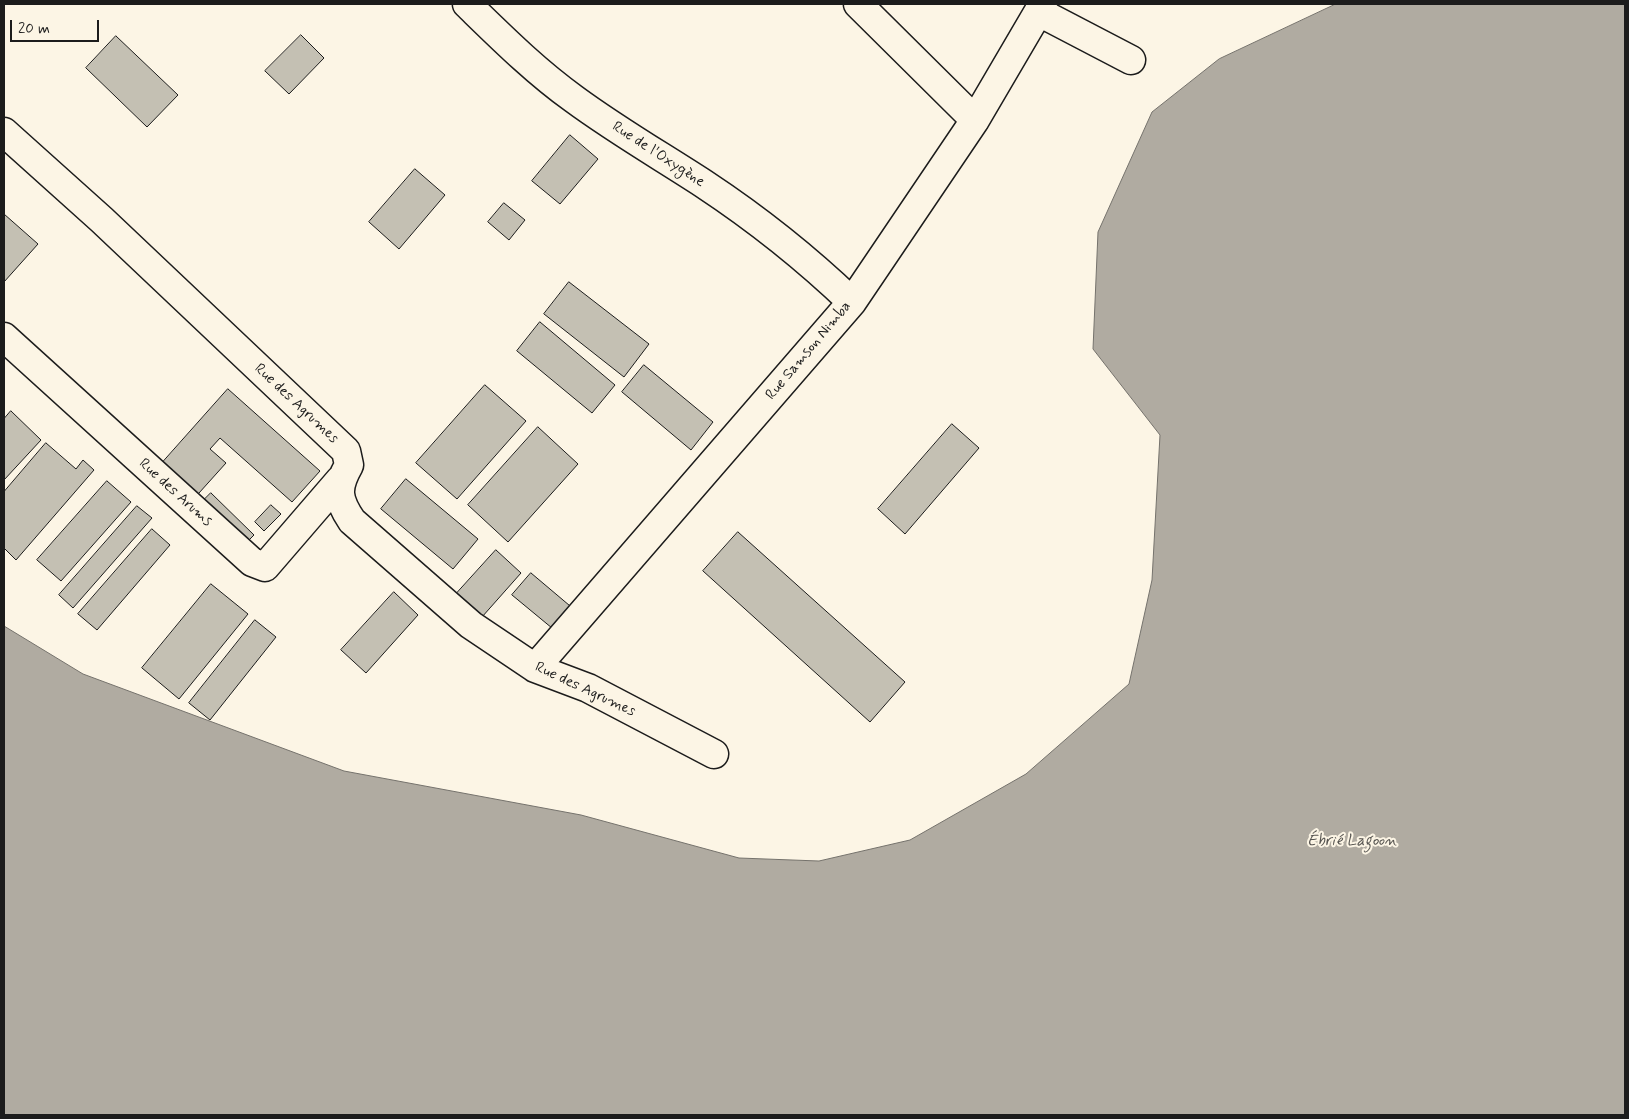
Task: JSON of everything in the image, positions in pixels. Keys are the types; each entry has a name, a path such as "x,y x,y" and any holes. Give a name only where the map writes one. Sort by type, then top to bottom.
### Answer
{"street":[{"name":"Rue de l'Oxygène","path":"467,4 522,56 572,98 704,184 757,222 805,257 852,302"},
{"path":"858,4 975,120"},
{"name":"Rue Samson Nimba","path":"535,668 852,302 975,120 1041,8"},
{"path":"1041,8 1131,60"},
{"name":"Rue des Agrumes","path":"4,132 102,220 346,451 349,465 340,480 340,500 352,521 471,625 535,668 588,688 714,754"},
{"name":"Rue des Arums","path":"4,337 252,562 266,567 340,480"}],"water":[{"name":"Ébrié Lagoon","path":"1336,4 1625,4 1625,1115 4,1115 4,626 83,674 344,771 581,815 739,858 819,861 910,840 1026,774 1129,684 1152,580 1160,435 1093,349 1098,232 1152,112 1219,59"}],"building":[{"path":"301,35 324,58 289,94 265,71"},
{"path":"116,36 178,95 147,127 86,68"},
{"path":"570,135 598,159 560,204 532,181"},
{"path":"415,169 445,195 399,249 369,222"},
{"path":"504,203 525,220 509,240 488,222"},
{"path":"4,214 38,244 4,282"},
{"path":"569,282 649,344 624,377 544,314"},
{"path":"540,322 615,385 592,413 517,351"},
{"path":"644,365 713,422 691,450 622,392"},
{"path":"485,385 526,421 457,499 416,463"},
{"path":"228,389 320,471 292,502 220,438 210,449 226,463 190,503 155,471"},
{"path":"11,411 41,440 4,480 4,419"},
{"path":"952,424 979,448 905,534 878,509"},
{"path":"538,427 578,464 508,542 468,505"},
{"path":"46,443 76,469 83,460 94,470 16,560 4,548 4,492"},
{"path":"406,479 478,539 453,569 381,509"},
{"path":"107,481 131,502 61,581 37,560"},
{"path":"211,493 254,535 240,549 197,507"},
{"path":"271,505 281,514 264,531 255,522"},
{"path":"137,506 152,518 73,608 59,595"},
{"path":"152,529 170,545 97,630 78,614"},
{"path":"738,532 905,682 870,722 703,571"},
{"path":"496,550 521,573 474,626 448,603"},
{"path":"531,573 576,611 558,633 512,595"},
{"path":"211,584 248,614 179,699 142,668"},
{"path":"394,592 418,615 366,673 341,650"},
{"path":"255,620 276,637 210,720 189,703"}]}
